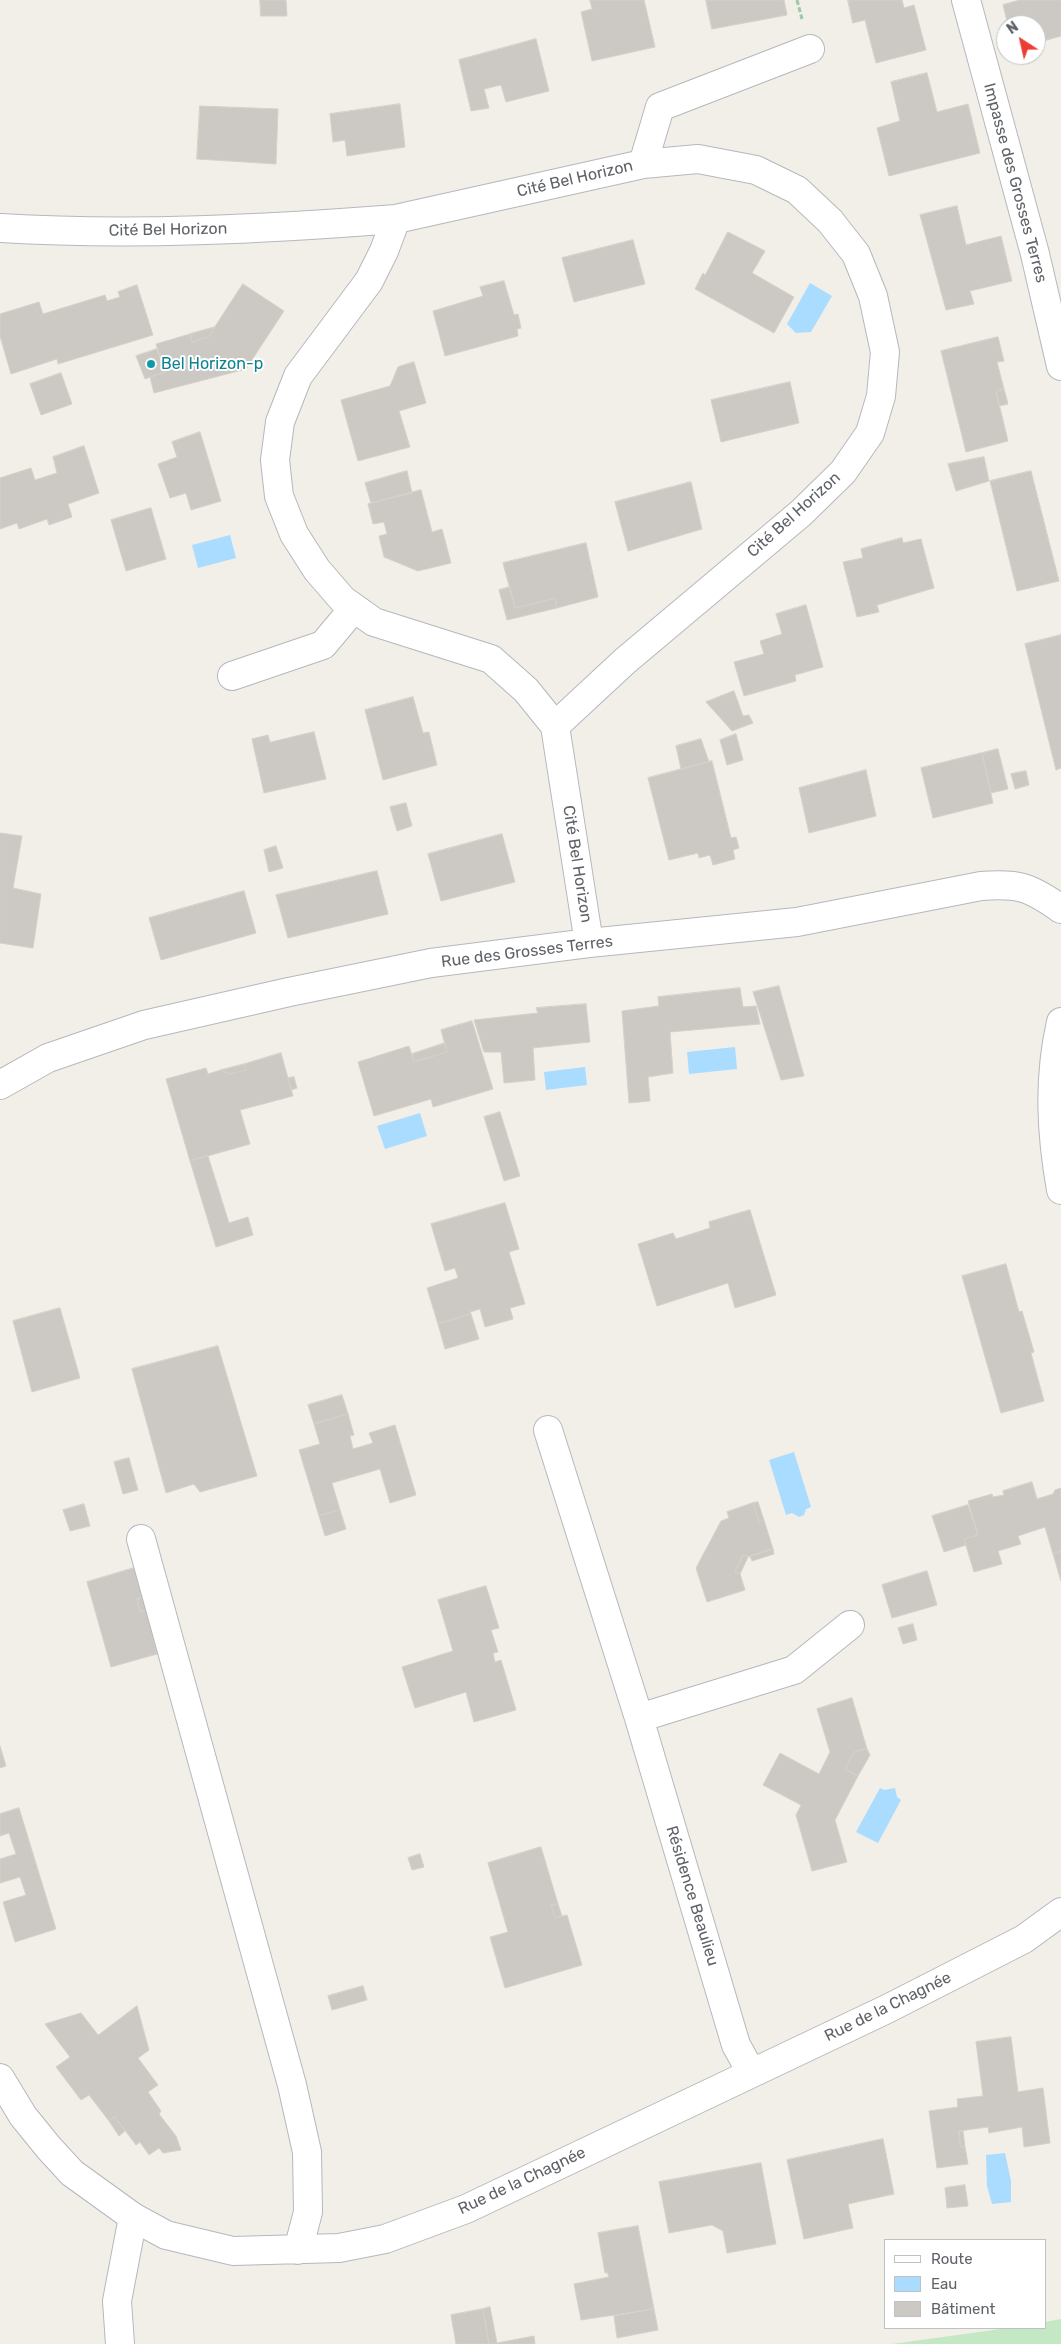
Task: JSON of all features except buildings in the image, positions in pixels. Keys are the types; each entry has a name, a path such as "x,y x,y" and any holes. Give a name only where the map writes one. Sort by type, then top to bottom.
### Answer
{"street":[{"name":"Impasse des Grosses Terres","path":"966,0 1034,254 1061,366"},
{"path":"643,164 660,107 810,48"},
{"name":"Cité Bel Horizon","path":"0,228 86,231 290,227 396,219 643,164 698,159 756,170 797,190 830,221 856,254 873,296 885,352 881,396 870,433 843,472 801,513 625,661 555,726"},
{"name":"Cité Bel Horizon","path":"396,219 384,251 369,281 298,376 280,422 274,460 279,496 294,534 317,570 343,600 374,622 491,659 526,690 555,726 589,943"},
{"path":"232,676 324,645 354,608"},
{"name":"Rue des Grosses Terres","path":"0,1085 48,1058 144,1025 289,992 432,963 589,943 798,922 980,886 1006,884 1033,890 1061,909"},
{"path":"1061,1022 1053,1061 1051,1102 1054,1151 1061,1190"},
{"name":"Résidence Beaulieu","path":"548,1430 639,1718 736,2045 751,2072"},
{"path":"141,1539 292,2085 307,2152 308,2212 298,2250"},
{"path":"639,1718 794,1670 850,1625"},
{"name":"Rue de la Chagnée","path":"0,2078 23,2116 48,2148 72,2173 133,2217 166,2235 233,2251 339,2248 385,2238 466,2209 887,2009 1024,1939 1061,1912"},
{"path":"120,2344 117,2301 133,2217"}],"green space":[{"path":"1061,2319 1061,2344 892,2344 1001,2329 1046,2329 1046,2322"}],"water":[{"path":"810,283 832,296 811,332 796,333 787,324"},
{"path":"230,535 236,558 198,568 192,545"},
{"path":"735,1047 737,1069 689,1074 687,1052"},
{"path":"585,1067 587,1085 546,1090 544,1072"},
{"path":"420,1113 427,1136 385,1149 377,1126"},
{"path":"794,1452 811,1507 806,1509 804,1515 799,1517 792,1513 786,1515 769,1460"},
{"path":"880,1788 884,1790 895,1788 897,1797 901,1800 878,1843 856,1832"},
{"path":"1005,2153 1011,2181 1011,2202 992,2204 987,2186 986,2155"}],"place":[{"name":"Bel Horizon-p","path":"151,364"}]}
